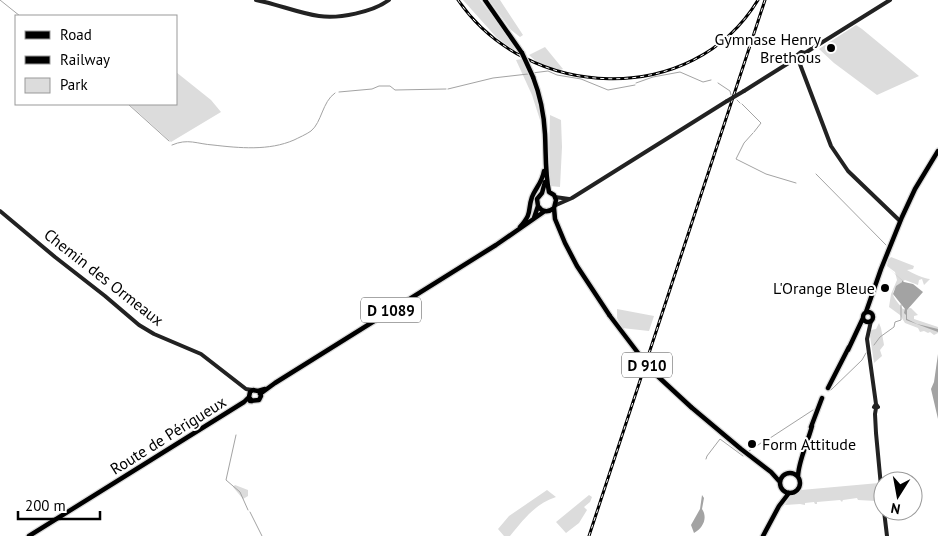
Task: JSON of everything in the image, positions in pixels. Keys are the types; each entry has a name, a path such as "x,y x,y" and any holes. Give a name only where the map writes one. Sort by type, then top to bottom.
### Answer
{"main road":[{"name":"D 1089","path":"483,0 522,53 533,77 543,110 546,173 545,186 542,193"},
{"path":"867,322 874,290 900,221 915,189 938,151"},
{"name":"D 1089","path":"516,232 530,214 532,197 542,181 546,160"},
{"name":"D 1089","path":"546,173 549,192"},
{"path":"533,219 538,206 538,198 542,193 549,192 555,197 555,207 546,212 538,206"},
{"name":"D 910","path":"555,207 555,219 577,266 610,316 651,370 691,407 771,472 780,482"},
{"name":"D 1089","path":"259,393 546,212"},
{"name":"D 910","path":"546,212 555,219"},
{"path":"779,506 783,490 780,482 785,475 791,473 798,466 817,410 843,356 856,332 874,317 868,312"},
{"path":"250,394 259,393"},
{"name":"Route de Périgueux","path":"29,536 244,402 250,394 257,401 260,398 259,393"},
{"name":"D 910","path":"753,459 774,472 785,475"},
{"path":"763,536 779,506 789,493 794,492 798,488 800,481 798,466"},
{"path":"791,473 798,477"},
{"path":"783,490 789,493"}],"street":[{"path":"256,0 328,17 368,11 389,0"},
{"path":"890,0 805,53 802,52 796,56 831,146 848,171 900,221"},
{"path":"555,207 797,59"},
{"path":"555,197 572,198"},
{"name":"Chemin des Ormeaux","path":"0,211 139,325 154,334 201,354 250,394"},
{"path":"867,322 867,339 876,406 880,471"},
{"path":"885,521 887,536"}],"green space":[{"path":"463,0 480,0 513,43 515,51 497,38"},
{"path":"489,0 500,0 523,35 520,37 511,30"},
{"path":"856,25 919,76 877,95 834,63 819,49"},
{"path":"545,47 563,69 557,71 540,65 529,55"},
{"path":"522,59 534,88 540,120 532,95 516,60"},
{"path":"178,74 211,100 221,112 171,142 130,105 178,105"},
{"path":"550,115 561,120 560,187 550,186"},
{"path":"891,257 914,266 913,269 907,270 930,279 924,285 922,279 919,280 918,285 905,280 896,288 893,294 903,309 911,308 918,315 914,316 914,319 938,327 938,333 934,335 930,332 920,332 918,328 905,323 900,315 889,307 891,294 897,280 895,272 887,266 888,260"},
{"path":"617,309 654,316 649,331 622,328 617,318"},
{"path":"879,323 884,345 880,350 882,356 874,363 870,336 871,330 876,329"},
{"path":"873,484 873,501 858,500 857,498 843,500 842,502 840,500 817,502 817,504 814,502 805,503 805,505 785,505 790,496 801,490"},
{"path":"235,485 248,490 248,496 243,499 233,487"},
{"path":"547,490 556,497 536,508 510,536 504,536 498,529 509,516"},
{"path":"589,495 592,497 590,502 584,507 587,510 579,523 566,533 556,522"}],"shaded area":[{"path":"902,280 913,284 923,292 907,310 907,319 917,324 938,329 938,332 906,320 905,309 893,294 896,286"},
{"path":"938,354 938,419 931,389 934,382"},
{"path":"702,495 704,498 702,509 705,516 702,526 694,533 691,525 700,509"}],"waterway":[{"path":"0,0 19,15"},
{"path":"532,73 548,71 557,75 581,79 608,90 635,85"},
{"path":"636,83 653,77 680,72 703,82 711,80"},
{"path":"448,89 493,78 528,74"},
{"path":"718,83 730,91 731,95"},
{"path":"339,92 372,89 379,86 390,86 395,90 446,89"},
{"path":"172,145 188,142 254,148 274,146 294,140 315,127 327,101 335,93"},
{"path":"737,100 740,103"},
{"path":"742,104 761,123 754,132"},
{"path":"129,105 169,141"},
{"path":"753,133 744,143 736,159 766,174 796,183"},
{"path":"816,174 886,245"},
{"path":"874,345 880,337 894,327 895,322 901,320 901,305"},
{"path":"831,390 862,360 866,353"},
{"path":"764,442 813,410"},
{"path":"236,435 226,480 240,492 248,510"},
{"path":"706,459 720,439 743,456"},
{"path":"749,451 761,443"},
{"path":"250,512 262,536"}],"railway":[{"path":"458,0 488,33 525,58 566,73 609,79 652,75 693,60 729,35 758,0"},
{"path":"589,536 765,0"}],"place":[{"name":"Gymnase Henry Brethous","path":"831,48"},
{"name":"L'Orange Bleue","path":"885,288"},
{"name":"Form Attitude","path":"752,444"}]}
